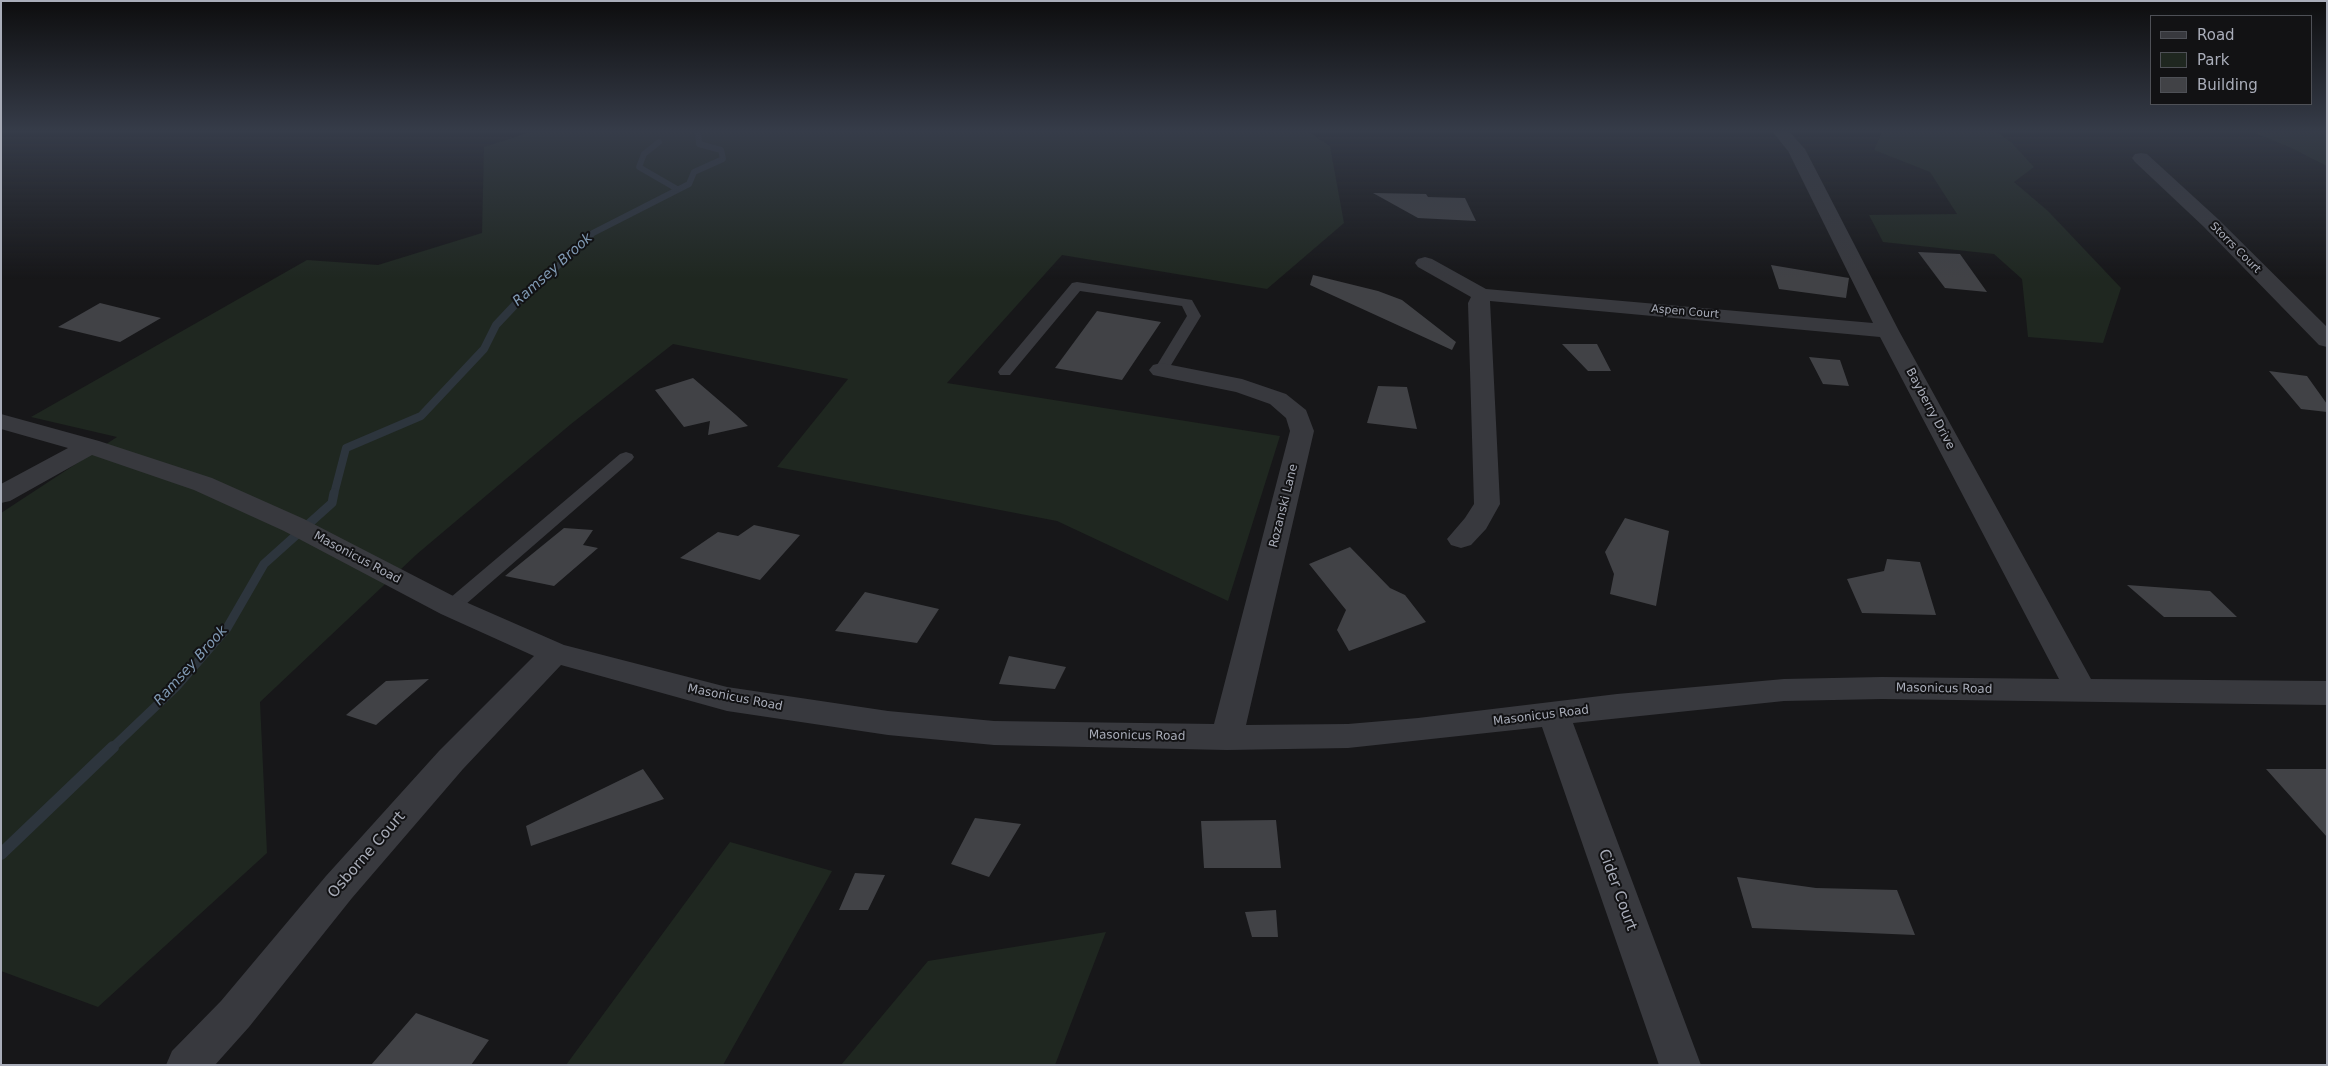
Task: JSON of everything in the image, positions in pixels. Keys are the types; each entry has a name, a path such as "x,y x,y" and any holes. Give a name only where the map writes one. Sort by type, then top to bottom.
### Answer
{"street":[{"name":"Bayberry Drive","path":"1812,180 1888,331 2081,690"},
{"name":"Storrs Court","path":"2164,180 2211,223 2327,340"},
{"name":"Aspen Court","path":"1425,263 1482,295 1504,295 1888,331"},
{"path":"1461,539 1476,523 1488,504 1479,303 1482,295"},
{"name":"Rozanski Lane","path":"1161,370 1242,386 1278,399 1297,415 1302,431 1228,738"},
{"name":"Masonicus Road","path":"1,421 90,446 203,484 304,531 451,607 555,653 727,699 888,723 994,732 1228,738 1348,736 1554,715 1617,706 1784,690 1882,688 2327,693"},
{"path":"1,495 90,446"},
{"name":"Osborne Court","path":"187,1065 235,1014 338,887 432,780 555,653"},
{"name":"Cider Court","path":"1554,715 1680,1065"}],"lane":[{"path":"1005,372 1077,286 1187,303 1194,316 1161,370"},
{"path":"451,607 626,457"}],"green space":[{"path":"483,180 1336,180 1344,223 1267,289 1062,255 947,383 1280,436 1228,601 1057,521 777,467 848,379 673,344 571,424 417,554 260,702 267,853 98,1007 1,971 1,513 117,437 31,417 307,260 378,265 482,233"},
{"path":"1935,180 2017,180 2014,182 2048,211 2121,288 2103,343 2028,337 2022,279 1994,254 1883,242 1869,215 1957,214"},
{"path":"730,842 832,871 723,1065 566,1065"},
{"path":"1106,932 1055,1065 841,1065 928,961"}],"building":[{"path":"1373,193 1426,194 1428,197 1465,198 1476,221 1418,218"},
{"path":"1918,252 1960,254 1987,292 1945,288"},
{"path":"1771,265 1849,278 1846,298 1779,289"},
{"path":"1313,275 1378,291 1402,300 1456,342 1452,350 1310,285"},
{"path":"100,303 161,318 120,342 58,327"},
{"path":"1097,311 1161,322 1122,380 1055,368"},
{"path":"1562,344 1597,344 1611,371 1588,371"},
{"path":"1809,357 1840,360 1849,386 1823,384"},
{"path":"2269,371 2307,376 2327,404 2327,412 2301,409"},
{"path":"693,378 748,426 708,435 710,421 684,427 655,390"},
{"path":"1378,386 1407,387 1417,429 1367,423"},
{"path":"1625,518 1669,531 1656,606 1610,594 1614,574 1605,552"},
{"path":"754,525 800,535 760,580 680,558 718,532 738,536"},
{"path":"564,528 593,530 583,545 598,548 554,586 505,576"},
{"path":"1350,547 1390,588 1405,595 1426,622 1349,651 1337,630 1346,610 1309,564"},
{"path":"1887,559 1920,562 1936,615 1862,613 1847,579 1884,571"},
{"path":"2127,585 2210,591 2237,617 2164,617"},
{"path":"865,592 939,609 917,643 835,631"},
{"path":"1009,656 1066,667 1055,689 999,684"},
{"path":"429,679 376,725 346,715 386,681"},
{"path":"643,769 664,799 531,846 526,826"},
{"path":"2266,769 2327,769 2327,837"},
{"path":"975,818 1021,824 989,877 951,864"},
{"path":"1276,820 1281,868 1204,868 1201,821"},
{"path":"855,873 885,875 868,910 839,910"},
{"path":"1737,877 1816,888 1897,890 1915,935 1752,928"},
{"path":"1276,910 1278,937 1252,937 1245,912"},
{"path":"416,1013 489,1040 471,1065 371,1065"}],"waterway":[{"path":"661,180 677,189"},
{"name":"Ramsey Brook","path":"526,292 541,282 593,233 689,184 691,180"},
{"name":"Ramsey Brook","path":"334,494 346,448 421,416 484,349 496,325 528,291"},
{"name":"Ramsey Brook","path":"112,748 176,687 227,628 264,564 332,503 334,493"},
{"name":"Ramsey Brook","path":"1,854 113,747"}]}
